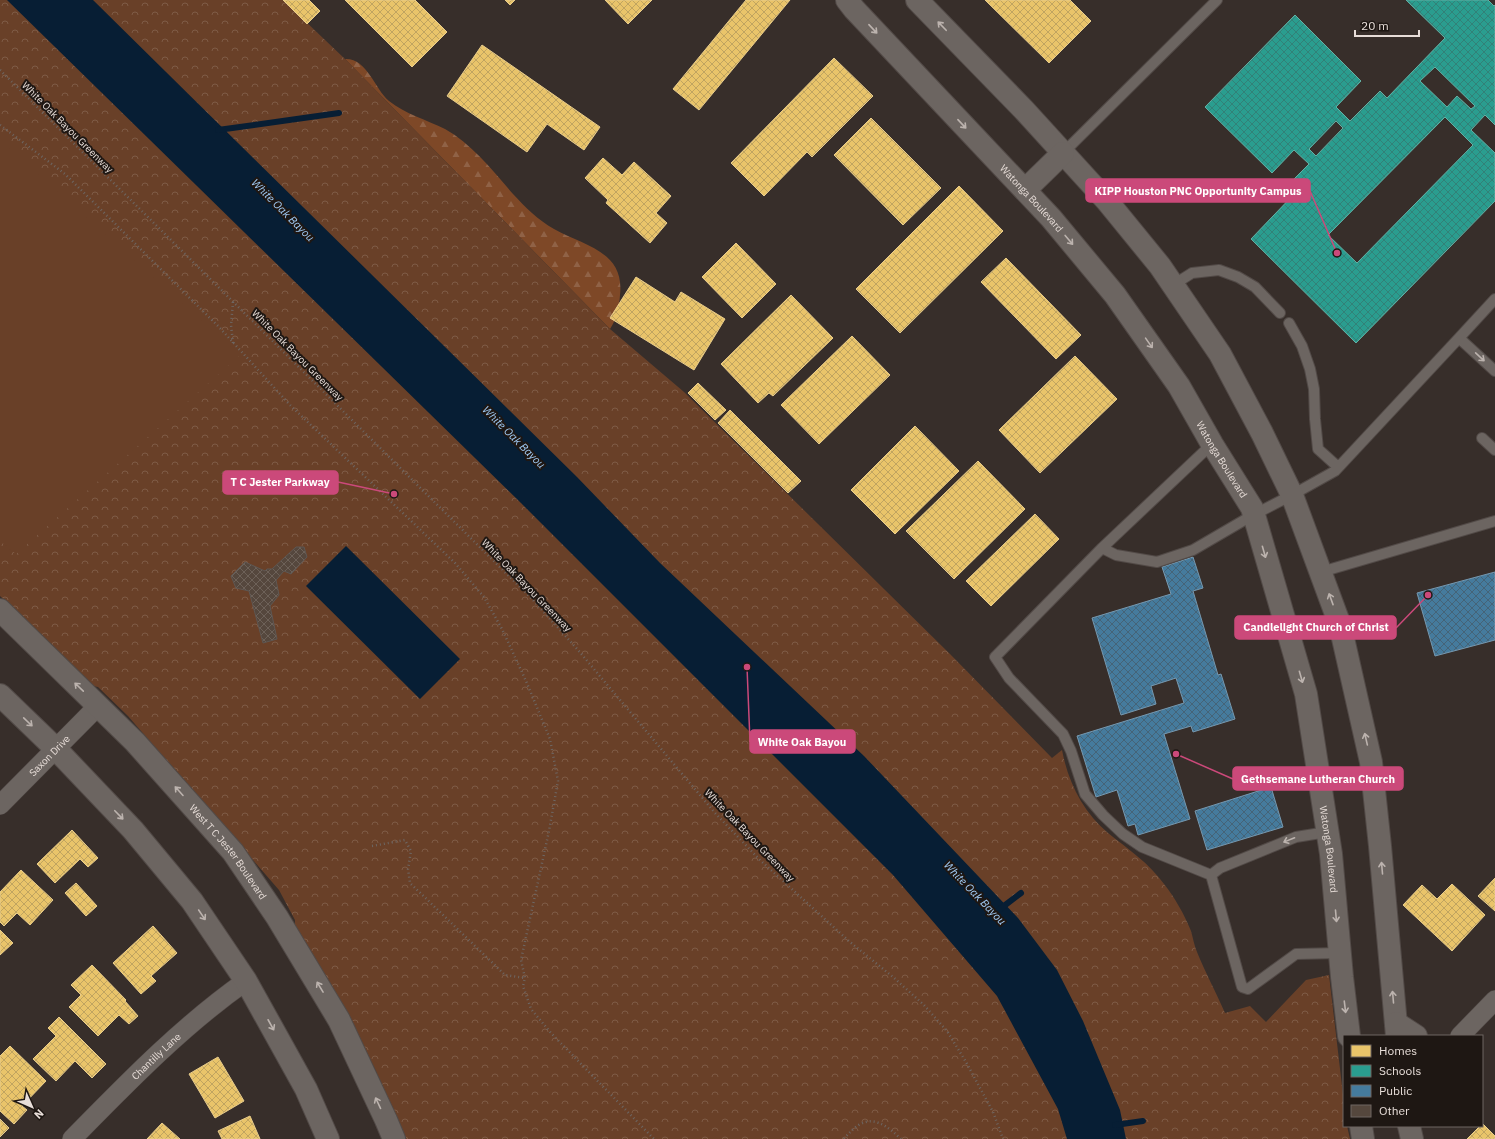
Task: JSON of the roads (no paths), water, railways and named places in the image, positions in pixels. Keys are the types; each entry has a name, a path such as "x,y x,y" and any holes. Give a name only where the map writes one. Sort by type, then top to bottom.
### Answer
{"main road":[{"name":"Watonga Boulevard","path":"847,0 1051,218 1115,294 1179,386 1212,444 1252,508 1306,694 1331,854 1339,953 1349,1035"},
{"path":"917,0 1024,110 1107,201 1160,266 1220,354 1262,433 1292,495 1340,625 1371,762 1396,1030 1413,1035"},
{"path":"1025,190 1063,153"},
{"name":"West T C Jester Boulevard","path":"0,610 135,742 233,852 277,917 339,1020 394,1139"},
{"path":"0,695 55,748 133,830 192,901 246,981 306,1089 328,1139"},
{"path":"1361,1127 1363,1139"},
{"path":"1409,1127 1412,1139"}],"street":[{"name":"Saxon Drive","path":"0,805 98,706"},
{"name":"Chantilly Lane","path":"72,1139 154,1056 222,998 246,981"},
{"path":"1461,1035 1495,1000"}],"lane":[{"path":"1063,153 1217,0"},
{"path":"1173,285 1192,273 1219,270 1238,277 1255,287 1280,313"},
{"path":"1102,548 1116,555 1157,562 1193,550 1253,515 1335,471 1495,299"},
{"path":"1289,323 1302,346 1310,369 1314,389 1318,449 1338,467"},
{"path":"1459,338 1495,371"},
{"path":"1482,438 1495,450"},
{"path":"1212,444 1102,548 995,657 1009,678 1062,734 1071,751 1085,794 1103,815 1123,834 1142,846 1212,875"},
{"path":"1320,572 1495,521"},
{"path":"1212,875 1220,868 1296,837 1327,832"},
{"path":"1212,875 1242,987 1248,989 1296,954 1339,953"}],"water":[{"path":"7,0 93,0 577,477 660,563 864,756 1018,918 1057,970 1083,1021 1120,1110 1126,1139 1067,1139 1058,1109 997,996 893,875 521,503"},
{"path":"346,546 460,659 420,699 306,586"}],"waterway":[{"path":"218,130 339,113"},
{"path":"1000,909 1021,893"},
{"path":"1115,1125 1143,1121"}],"place":[{"name":"KIPP Houston PNC Opportunity Campus","path":"1337,253"},
{"name":"T C Jester Parkway","path":"394,494"},
{"name":"Candlelight Church of Christ","path":"1428,595"},
{"name":"White Oak Bayou","path":"747,667"},
{"name":"Gethsemane Lutheran Church","path":"1176,754"}]}
